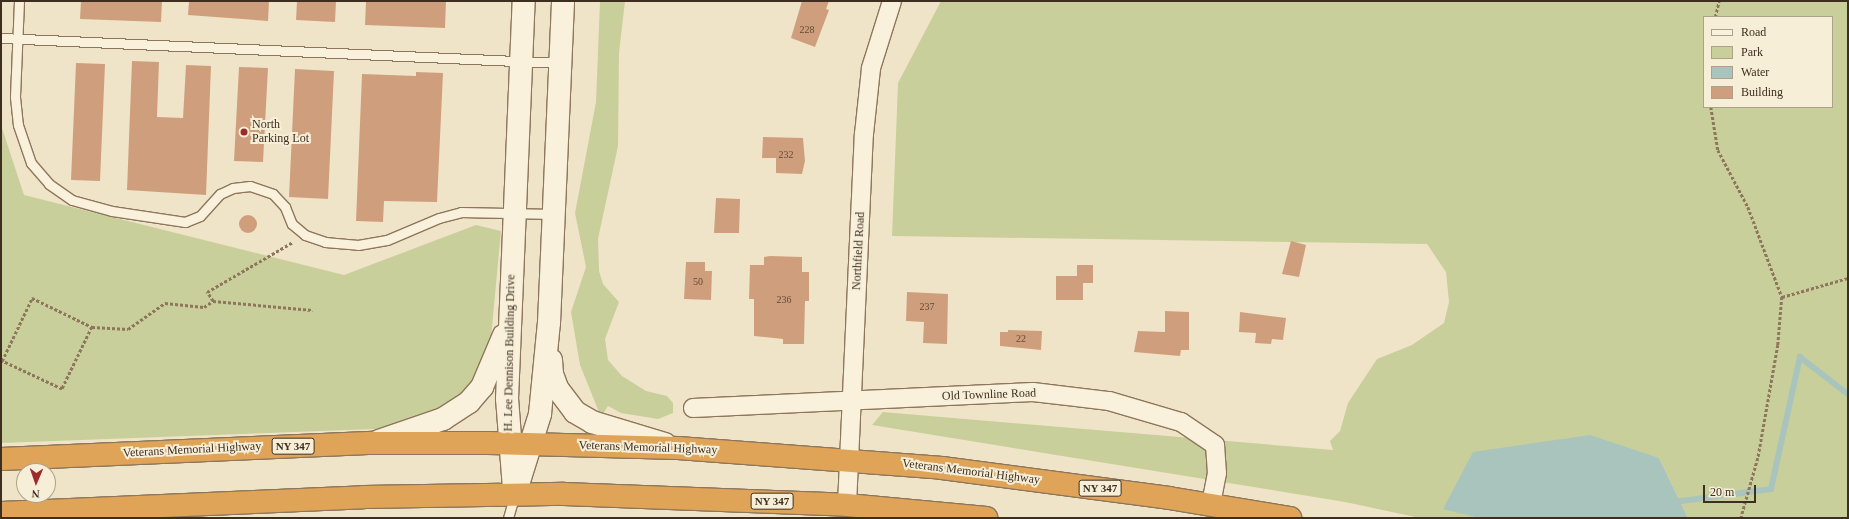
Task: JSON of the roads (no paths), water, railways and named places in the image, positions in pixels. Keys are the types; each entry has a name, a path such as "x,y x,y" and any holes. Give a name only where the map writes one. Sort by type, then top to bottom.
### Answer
{"highway":[{"name":"Veterans Memorial Highway","path":"1,459 374,443 509,443 678,448 850,459 942,468 1211,505 1290,518"},
{"name":"NY 347","path":"1,513 364,497 515,494 640,496 847,505 986,518"}],"street":[{"name":"H. Lee Dennison Building Drive","path":"515,494 506,411 524,1"},
{"path":"515,494 532,444 540,414 549,323 563,1"},
{"name":"Northfield Road","path":"847,505 864,134 871,68 892,1"},
{"path":"374,443 443,419 469,402 487,377 510,320"},
{"path":"549,323 552,374 557,388 568,405 592,422 678,448"},
{"name":"Old Townline Road","path":"693,408 1034,392 1108,401 1181,422 1215,445 1217,473 1211,505"}],"lane":[{"path":"19,1 16,112 22,139 31,163 60,193 95,208 165,221 185,222 200,216 220,194 233,188 250,186 273,194 285,207 292,224 305,236 340,244 369,244 387,240 439,218 461,212 554,214"},
{"path":"1,38 561,63"},
{"path":"508,518 515,494"}],"water":[{"path":"1590,435 1659,458 1688,518 1478,518 1443,509 1473,452"}],"waterway":[{"path":"1674,502 1771,489 1800,357 1848,394"}],"place":[{"name":"North Parking Lot","path":"244,132"}]}
